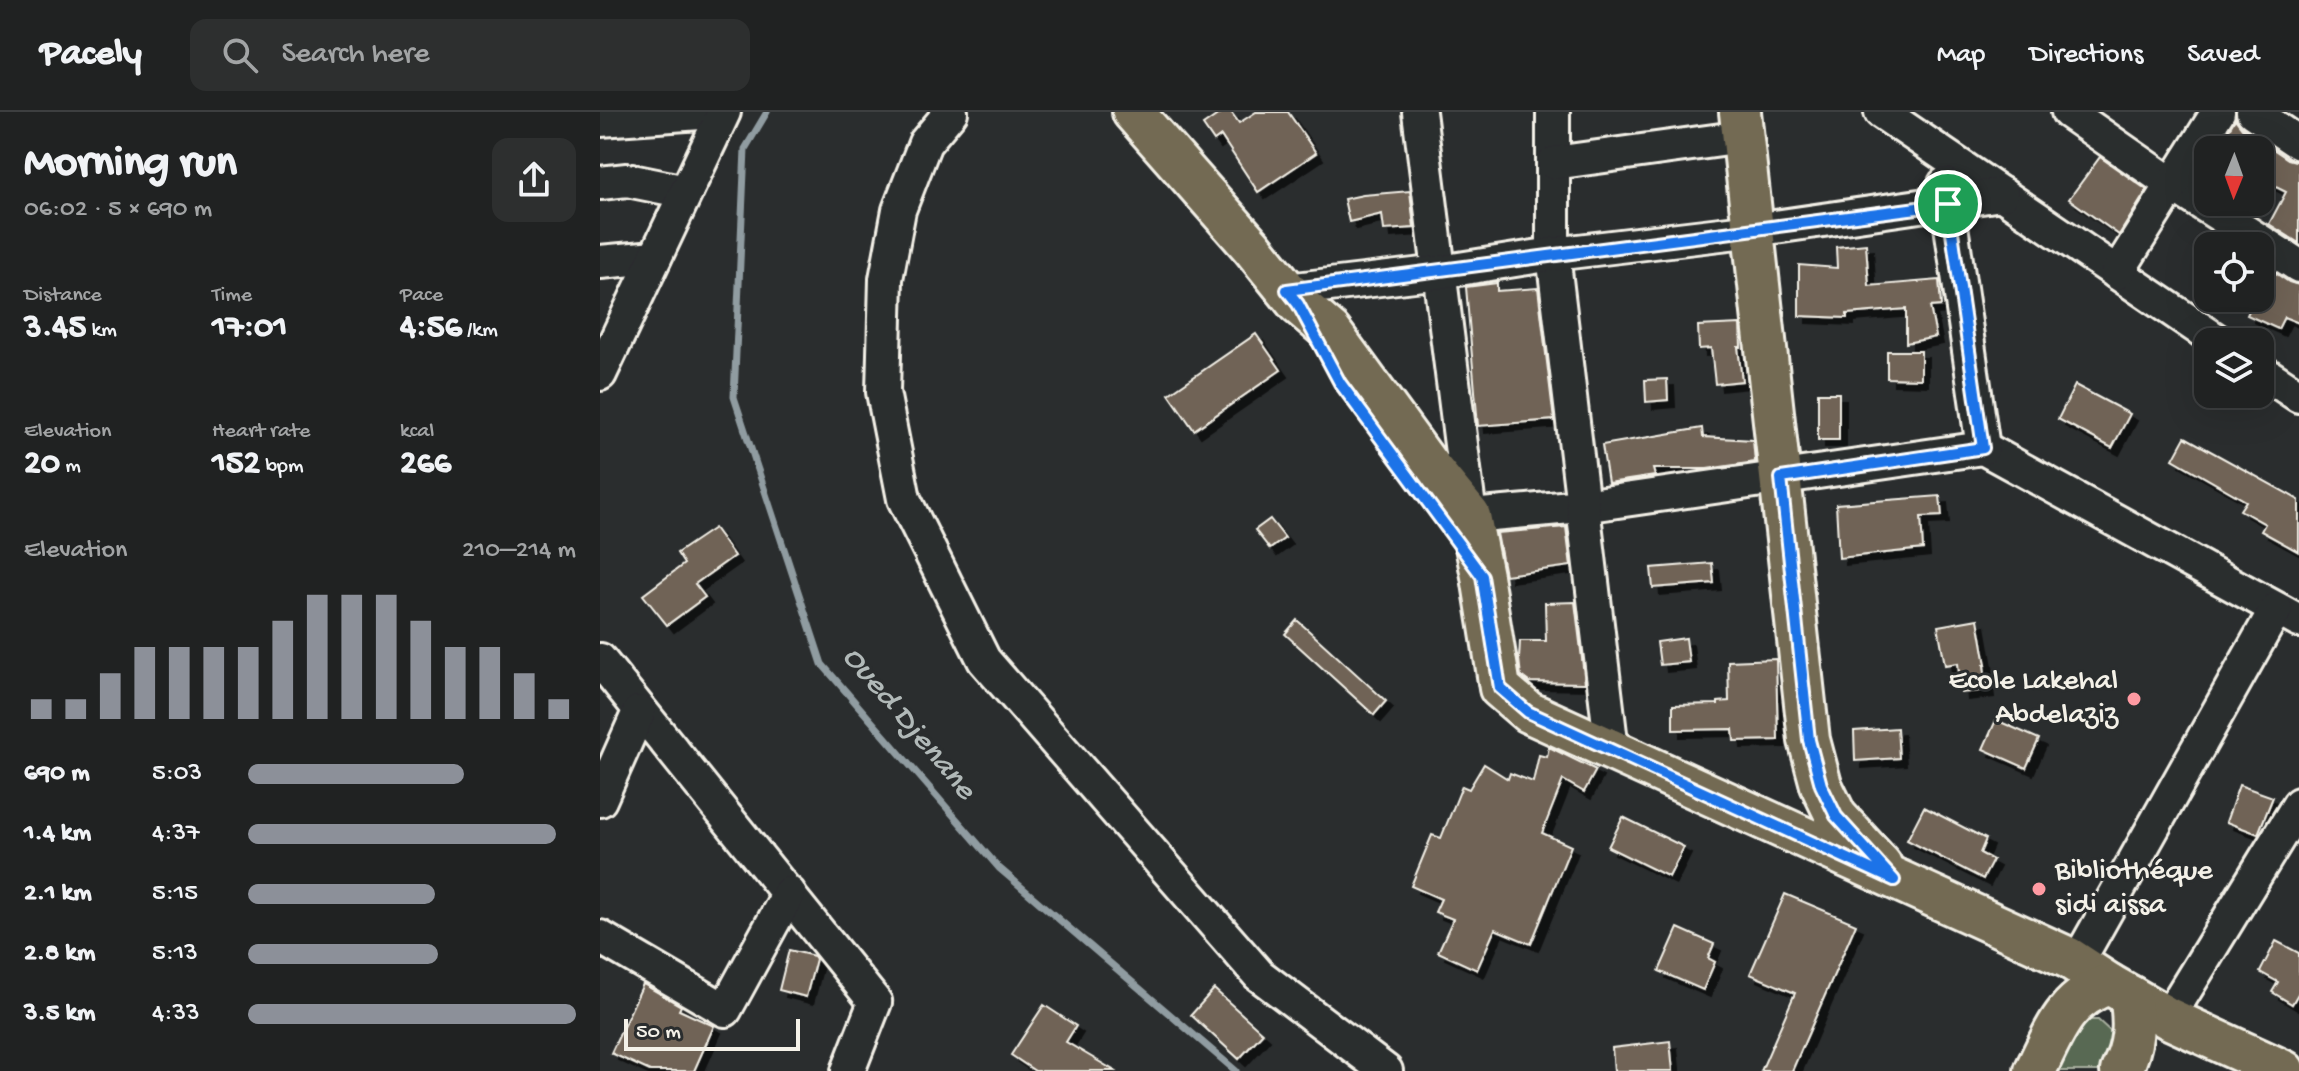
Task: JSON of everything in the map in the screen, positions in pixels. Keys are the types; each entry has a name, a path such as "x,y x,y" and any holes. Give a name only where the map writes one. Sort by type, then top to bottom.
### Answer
{"main road":[{"path":"1133,112 1292,297 1331,332 1428,465 1470,516 1500,688 1528,712 2025,938 2168,1018 2284,1071"},
{"path":"1742,124 1809,740 1821,785 1836,816 1894,880"},
{"path":"1292,297 1340,383 1482,576"},
{"path":"2025,938 2049,964 2061,997 2060,1022"},
{"path":"2035,1071 2072,1005 2087,991 2105,981"},
{"path":"2105,981 2134,1017 2133,1037 2124,1064"},
{"path":"2124,1064 2149,1037 2167,1033 2230,1046"}],"street":[{"path":"600,120 715,112"},
{"path":"600,374 724,112"},
{"path":"951,112 925,143 899,210 886,279 883,392 904,499 984,660 1259,975 1386,1071"},
{"path":"1419,112 1470,516 1583,506 1983,448 2288,615 2105,981"},
{"path":"1553,112 1553,254 1612,750"},
{"path":"1881,112 2198,328"},
{"path":"2068,112 2173,185 2299,266"},
{"path":"2117,273 2218,112"},
{"path":"2253,112 2299,143"},
{"path":"1554,163 1742,124"},
{"path":"1941,153 1983,448"},
{"path":"600,183 627,180 686,192"},
{"path":"1292,297 1553,254 1754,230 2002,194"},
{"path":"600,262 655,257"},
{"path":"2274,379 2299,396"},
{"path":"600,660 875,1002 848,1071"},
{"path":"600,800 639,712"},
{"path":"2168,1018 2299,804"},
{"path":"600,937 725,1010 789,893"}],"green space":[{"path":"2086,1020 2098,1020 2111,1032 2111,1050 2100,1071 2052,1071 2075,1026"}],"building":[{"path":"1222,112 1231,112 1239,123 1256,112 1288,112 1316,153 1258,192 1221,136 1214,141 1203,125"},
{"path":"2235,119 2254,136 2225,136"},
{"path":"2274,150 2299,162 2299,243 2269,224 2286,192 2274,186"},
{"path":"2100,157 2147,190 2119,235 2069,199"},
{"path":"1410,191 1414,228 1384,230 1382,214 1349,222 1344,199"},
{"path":"1866,244 1869,286 1939,280 1941,306 1930,307 1936,337 1906,343 1906,309 1847,314 1847,318 1799,316 1799,265 1837,268 1836,247"},
{"path":"2274,272 2299,285 2299,323 2284,317 2278,329 2247,315 2248,312 2274,312"},
{"path":"1497,283 1497,291 1538,288 1554,420 1478,426 1466,287"},
{"path":"1740,324 1741,347 1738,347 1742,381 1715,384 1711,348 1699,349 1698,326"},
{"path":"1256,334 1281,370 1194,430 1169,394"},
{"path":"1887,351 1921,351 1921,379 1887,378"},
{"path":"1667,379 1668,400 1646,402 1645,380"},
{"path":"2075,385 2130,414 2112,448 2058,419"},
{"path":"1818,393 1839,393 1839,440 1818,440"},
{"path":"1702,428 1703,437 1753,440 1755,462 1707,469 1653,469 1655,476 1608,483 1602,445"},
{"path":"2185,437 2299,500 2299,552 2261,531 2265,524 2240,510 2246,501 2173,459"},
{"path":"1940,496 1942,516 1921,517 1923,549 1839,558 1836,504"},
{"path":"1270,519 1285,538 1270,549 1255,530"},
{"path":"1566,527 1571,566 1505,575 1497,533"},
{"path":"714,528 734,556 695,584 705,597 667,625 643,595 684,564 677,553"},
{"path":"1712,563 1714,583 1653,588 1651,568"},
{"path":"1575,602 1585,683 1529,682 1521,676 1520,641 1546,641 1545,603"},
{"path":"1978,619 1987,690 1961,693 1958,663 1945,665 1938,626"},
{"path":"1297,620 1386,701 1374,715 1285,634"},
{"path":"1686,638 1689,662 1660,665 1657,642"},
{"path":"1776,659 1778,740 1734,741 1733,729 1673,730 1673,705 1729,701 1728,661"},
{"path":"1996,720 2039,739 2026,768 1983,749"},
{"path":"1897,728 1899,758 1855,761 1854,731"},
{"path":"1549,747 1596,770 1584,792 1563,780 1542,833 1571,846 1531,944 1495,929 1477,970 1438,952 1453,919 1435,912 1441,899 1411,886 1432,835 1441,838 1462,786 1469,789 1484,764 1508,779 1510,773 1533,782 1539,755 1547,757"},
{"path":"2239,785 2273,797 2258,834 2226,822"},
{"path":"1924,807 1986,839 1980,853 1993,860 1983,879 1907,840"},
{"path":"1623,817 1684,847 1669,877 1608,847"},
{"path":"1785,894 1856,924 1792,1071 1761,1071 1795,993 1750,974"},
{"path":"1678,928 1714,944 1708,958 1715,962 1703,990 1659,971"},
{"path":"2276,941 2299,953 2299,992 2292,1004 2272,992 2278,982 2260,972"},
{"path":"789,950 816,959 806,997 779,990"},
{"path":"643,984 681,1006 679,1010 714,1026 694,1071 650,1071 611,1053"},
{"path":"1214,989 1263,1033 1239,1059 1191,1015"},
{"path":"1044,1005 1076,1026 1066,1042 1115,1071 1035,1071 1011,1055"},
{"path":"1670,1041 1673,1071 1614,1071 1612,1048"}],"waterway":[{"name":"Oued Djenane","path":"767,112 745,149 734,397 822,664 999,868 1236,1071"}],"place":[{"name":"Ecole Lakehal Abdelaziz","path":"2134,699"},
{"name":"Bibliothéque sidi aissa","path":"2039,889"}],"route":[{"path":"1948,204 1983,448 1781,478 1809,740 1821,785 1836,816 1894,880 1528,712 1500,688 1482,576 1340,383 1298,304 1287,290 1948,204"}]}
